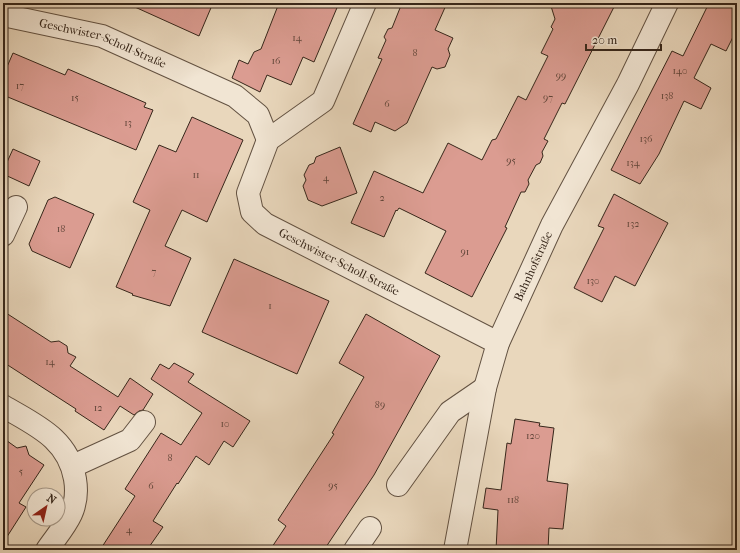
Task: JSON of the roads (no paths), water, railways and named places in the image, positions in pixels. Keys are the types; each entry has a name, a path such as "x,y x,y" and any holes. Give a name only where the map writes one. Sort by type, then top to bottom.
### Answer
{"street":[{"path":"268,140 324,101 366,3"},
{"name":"Bahnhofstraße","path":"455,550 485,388 498,343 552,225 628,84 667,3"},
{"name":"Geschwister-Scholl-Straße","path":"3,15 102,36 235,96 258,115 268,140 248,193 252,212 265,224 498,343"},
{"path":"3,235 16,207"},
{"path":"398,485 450,412 485,388"},
{"path":"3,406 42,430 60,444 73,466 77,492 71,514 47,550"},
{"path":"73,466 130,440 144,422"},
{"path":"355,550 370,528"}]}
